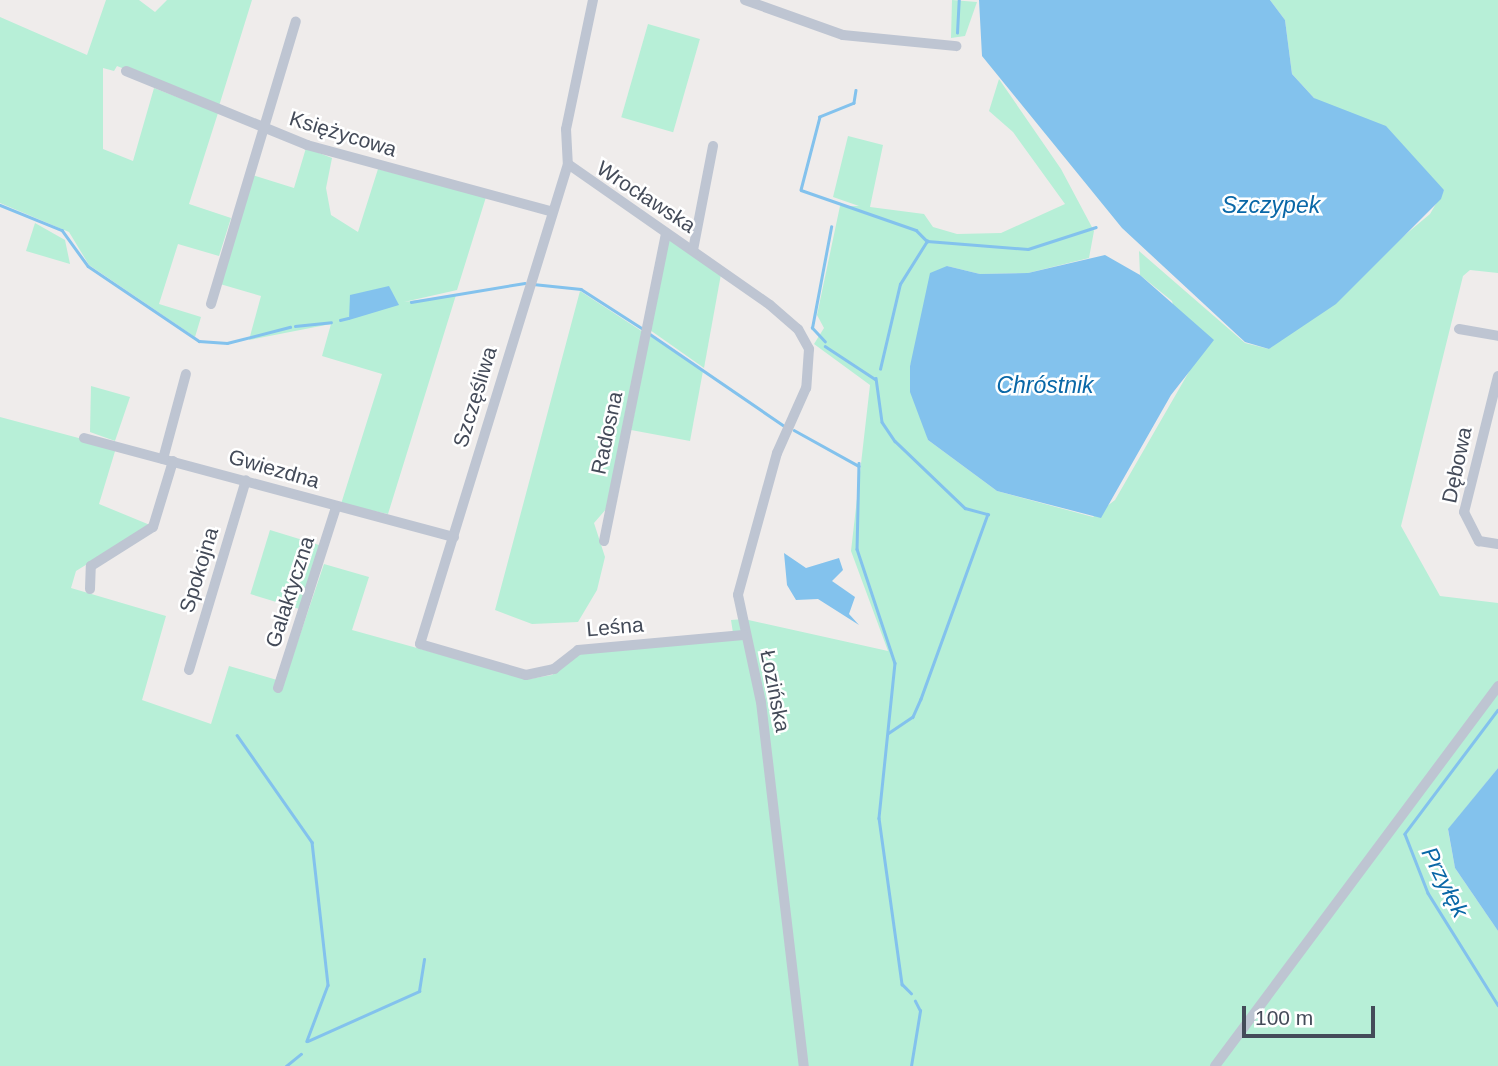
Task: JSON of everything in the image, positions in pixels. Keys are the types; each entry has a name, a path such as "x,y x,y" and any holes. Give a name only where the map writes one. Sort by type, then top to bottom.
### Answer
{"street":[{"name":"Wrocławska","path":"593,0 566,129 568,164 692,250 803,336"},
{"path":"745,0 843,35 956,46"},
{"path":"126,71 261,128 296,21"},
{"name":"Księżycowa","path":"211,304 261,128 550,211"},
{"path":"692,250 713,146"},
{"name":"Szczęśliwa","path":"420,644 550,211 568,164"},
{"name":"Radosna","path":"604,541 666,233"},
{"path":"1459,329 1498,335"},
{"name":"Łozińska","path":"803,336 810,376 776,453 738,582 743,635 761,702 804,1066"},
{"path":"90,589 91,566 153,527 186,374"},
{"name":"Dębowa","path":"1498,376 1464,512 1479,541 1498,544"},
{"name":"Gwiezdna","path":"84,438 453,537"},
{"name":"Spokojna","path":"189,670 246,480"},
{"name":"Galaktyczna","path":"278,688 336,507"},
{"name":"Leśna","path":"420,644 526,676 554,669 578,650 743,635"},
{"path":"1215,1066 1498,686"}],"green space":[{"path":"106,0 139,0 155,12 167,0 252,0 219,106 117,66 114,71 103,68 103,149 133,161 154,88 218,113 189,204 231,218 219,256 178,244 159,304 201,317 195,337 89,265 69,232 0,203 0,17 87,55"},
{"path":"952,0 977,2 965,36 951,38"},
{"path":"1270,0 1498,0 1498,273 1470,270 1463,276 1401,526 1440,596 1498,603 1498,768 1448,830 1455,868 1498,931 1498,1066 0,1066 0,417 116,448 99,504 150,525 76,571 71,588 166,616 142,700 211,724 229,666 284,682 324,564 369,577 352,630 529,679 552,675 580,653 733,633 731,620 744,619 888,651 851,551 870,385 814,344 824,328 817,315 840,206 859,206 833,197 848,136 883,145 870,207 924,214 933,227 957,234 1001,233 1065,204 1013,132 989,111 999,79 1061,169 1094,231 1089,258 1028,273 980,274 947,266 910,366 928,440 997,491 1093,517 1115,500 1190,370 1172,301 1140,275 1139,251 1245,343 1269,349 1430,214 1444,190 1314,98 1292,74 1285,20"},
{"path":"648,24 700,39 673,132 621,117"},
{"path":"306,148 332,158 326,188 331,215 358,232 378,169 486,197 457,290 404,302 456,295 388,514 341,504 382,374 322,356 331,324 249,340 261,296 220,284 252,175 294,188"},
{"path":"35,223 65,240 70,264 26,251"},
{"path":"668,239 721,274 704,368 650,330"},
{"path":"580,291 643,332 607,508 594,523 605,557 597,590 578,622 532,624 495,610"},
{"path":"649,335 703,371 690,441 631,430"},
{"path":"91,386 130,397 115,441 90,432"},
{"path":"270,530 321,545 301,610 250,594"}],"water":[{"name":"Szczypek","path":"979,0 1270,0 1285,20 1292,74 1314,98 1386,126 1444,190 1441,199 1336,304 1269,349 1245,342 1122,228 982,56"},
{"name":"Chróstnik","path":"1105,255 1140,275 1214,340 1171,395 1101,518 997,491 928,440 910,392 910,366 930,273 947,266 980,274 1028,273"},
{"path":"389,286 399,305 349,320 350,295"},
{"path":"784,553 806,568 839,558 843,570 832,581 855,597 849,614 859,625 818,599 796,600 787,585"},
{"path":"1498,768 1498,931 1455,868 1448,829"}],"waterway":[{"path":"957,33 959,0"},
{"path":"856,90 854,103 820,117 801,190 916,230 927,241"},
{"path":"0,205 62,230 88,266 199,341 227,343 290,327"},
{"path":"825,342 812,328 831,227"},
{"path":"880,369 900,284 927,241 1028,249 1096,227"},
{"path":"411,302 524,283"},
{"path":"533,284 581,289 643,329"},
{"path":"340,320 348,318"},
{"path":"295,326 331,322"},
{"path":"650,334 786,427"},
{"path":"825,346 875,379"},
{"path":"876,378 882,422 895,441 965,508 988,514 913,717 889,733"},
{"path":"794,430 859,466"},
{"path":"859,463 857,549 895,663 879,818 902,984 911,993"},
{"name":"Przyłęk","path":"1498,710 1405,834 1428,893 1498,1005"},
{"path":"237,735 312,842 328,985 307,1041"},
{"path":"308,1041 419,991 424,959"},
{"path":"911,1066 920,1011 915,1001"},
{"path":"286,1066 301,1054"}]}
